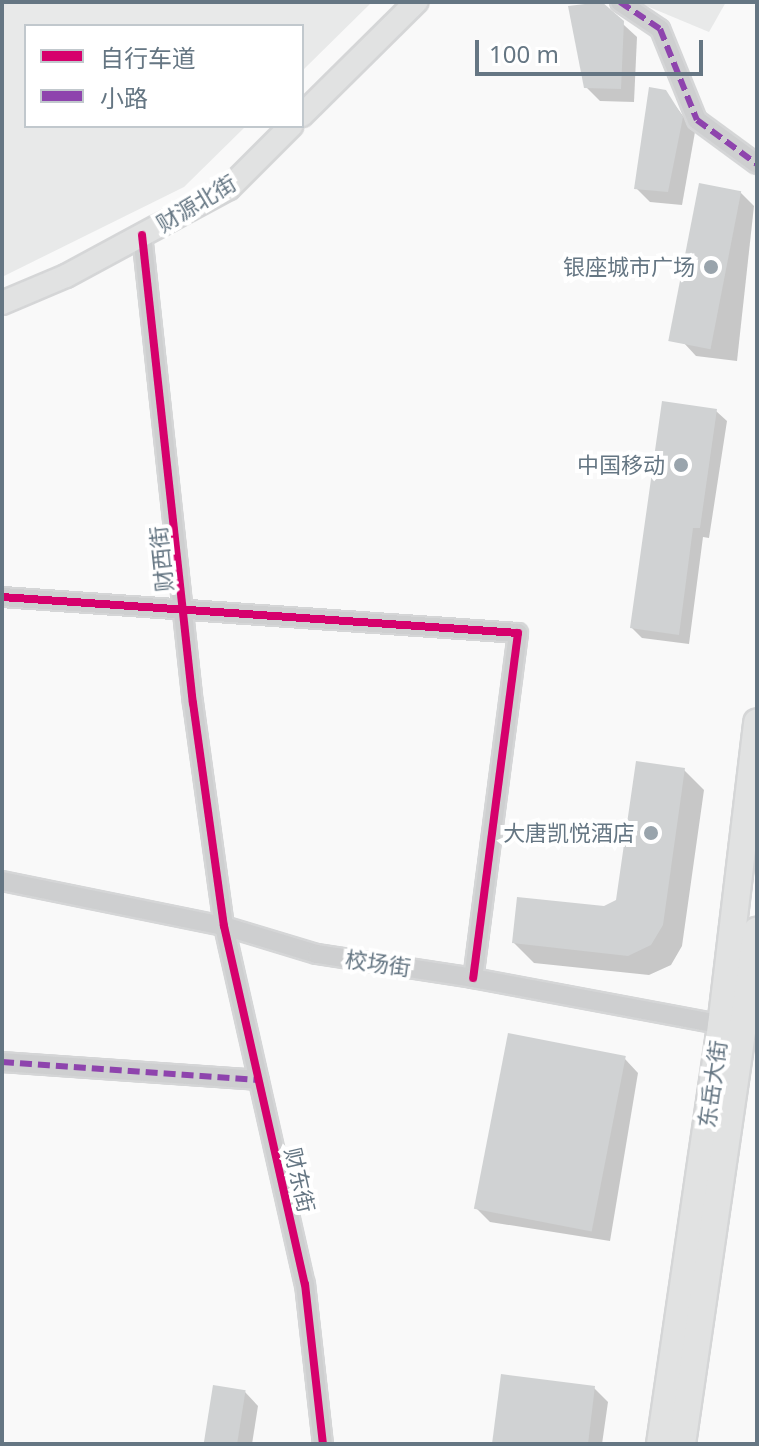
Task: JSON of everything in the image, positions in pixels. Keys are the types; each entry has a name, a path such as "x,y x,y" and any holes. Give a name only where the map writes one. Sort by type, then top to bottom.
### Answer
{"highway":[{"name":"东岳大街","path":"660,1444 741,1029 757,722"},
{"name":"东岳大街","path":"682,1444 757,930"}],"main road":[{"path":"304,113 416,2"},
{"name":"财源北街","path":"2,303 142,235 229,188 289,128"}],"street":[{"path":"620,2 660,29 697,120 757,164"},
{"name":"财西街","path":"142,235 183,607 224,926"},
{"path":"2,597 183,607 518,633 473,978"},
{"name":"校场街","path":"2,881 224,926 317,954 473,978 741,1029"},
{"name":"财东街","path":"224,926 305,1284 323,1444"},
{"path":"2,1062 258,1080"}],"shaded area":[{"path":"2,2 372,2 304,69 304,24 24,24 24,128 244,128 184,187 2,277"},
{"path":"637,2 726,2 709,32"}],"building":[{"path":"602,2 624,21 621,89 584,88 568,6"},
{"path":"649,87 666,90 683,117 668,192 634,189"},
{"name":"银座城市广场","path":"699,183 741,191 710,349 668,341"},
{"path":"662,401 717,409 700,528 693,528 679,635 630,628"},
{"name":"大唐凯悦酒店","path":"636,761 685,768 663,925 651,945 628,956 512,943 517,897 604,906 616,900"},
{"path":"508,1033 626,1056 592,1232 474,1209"},
{"path":"501,1374 595,1386 588,1444 492,1444"},
{"path":"213,1385 246,1390 237,1444 204,1444"}],"marked path":[{"path":"620,2 660,29 697,120 757,164"},
{"path":"2,1062 258,1080"}],"cycle path":[{"path":"142,235 193,703 224,926 305,1284 323,1444"},
{"path":"2,597 518,633 473,978"}],"place":[{"name":"银座城市广场","path":"711,267"},
{"name":"中国移动","path":"681,465"},
{"name":"大唐凯悦酒店","path":"651,833"}]}
